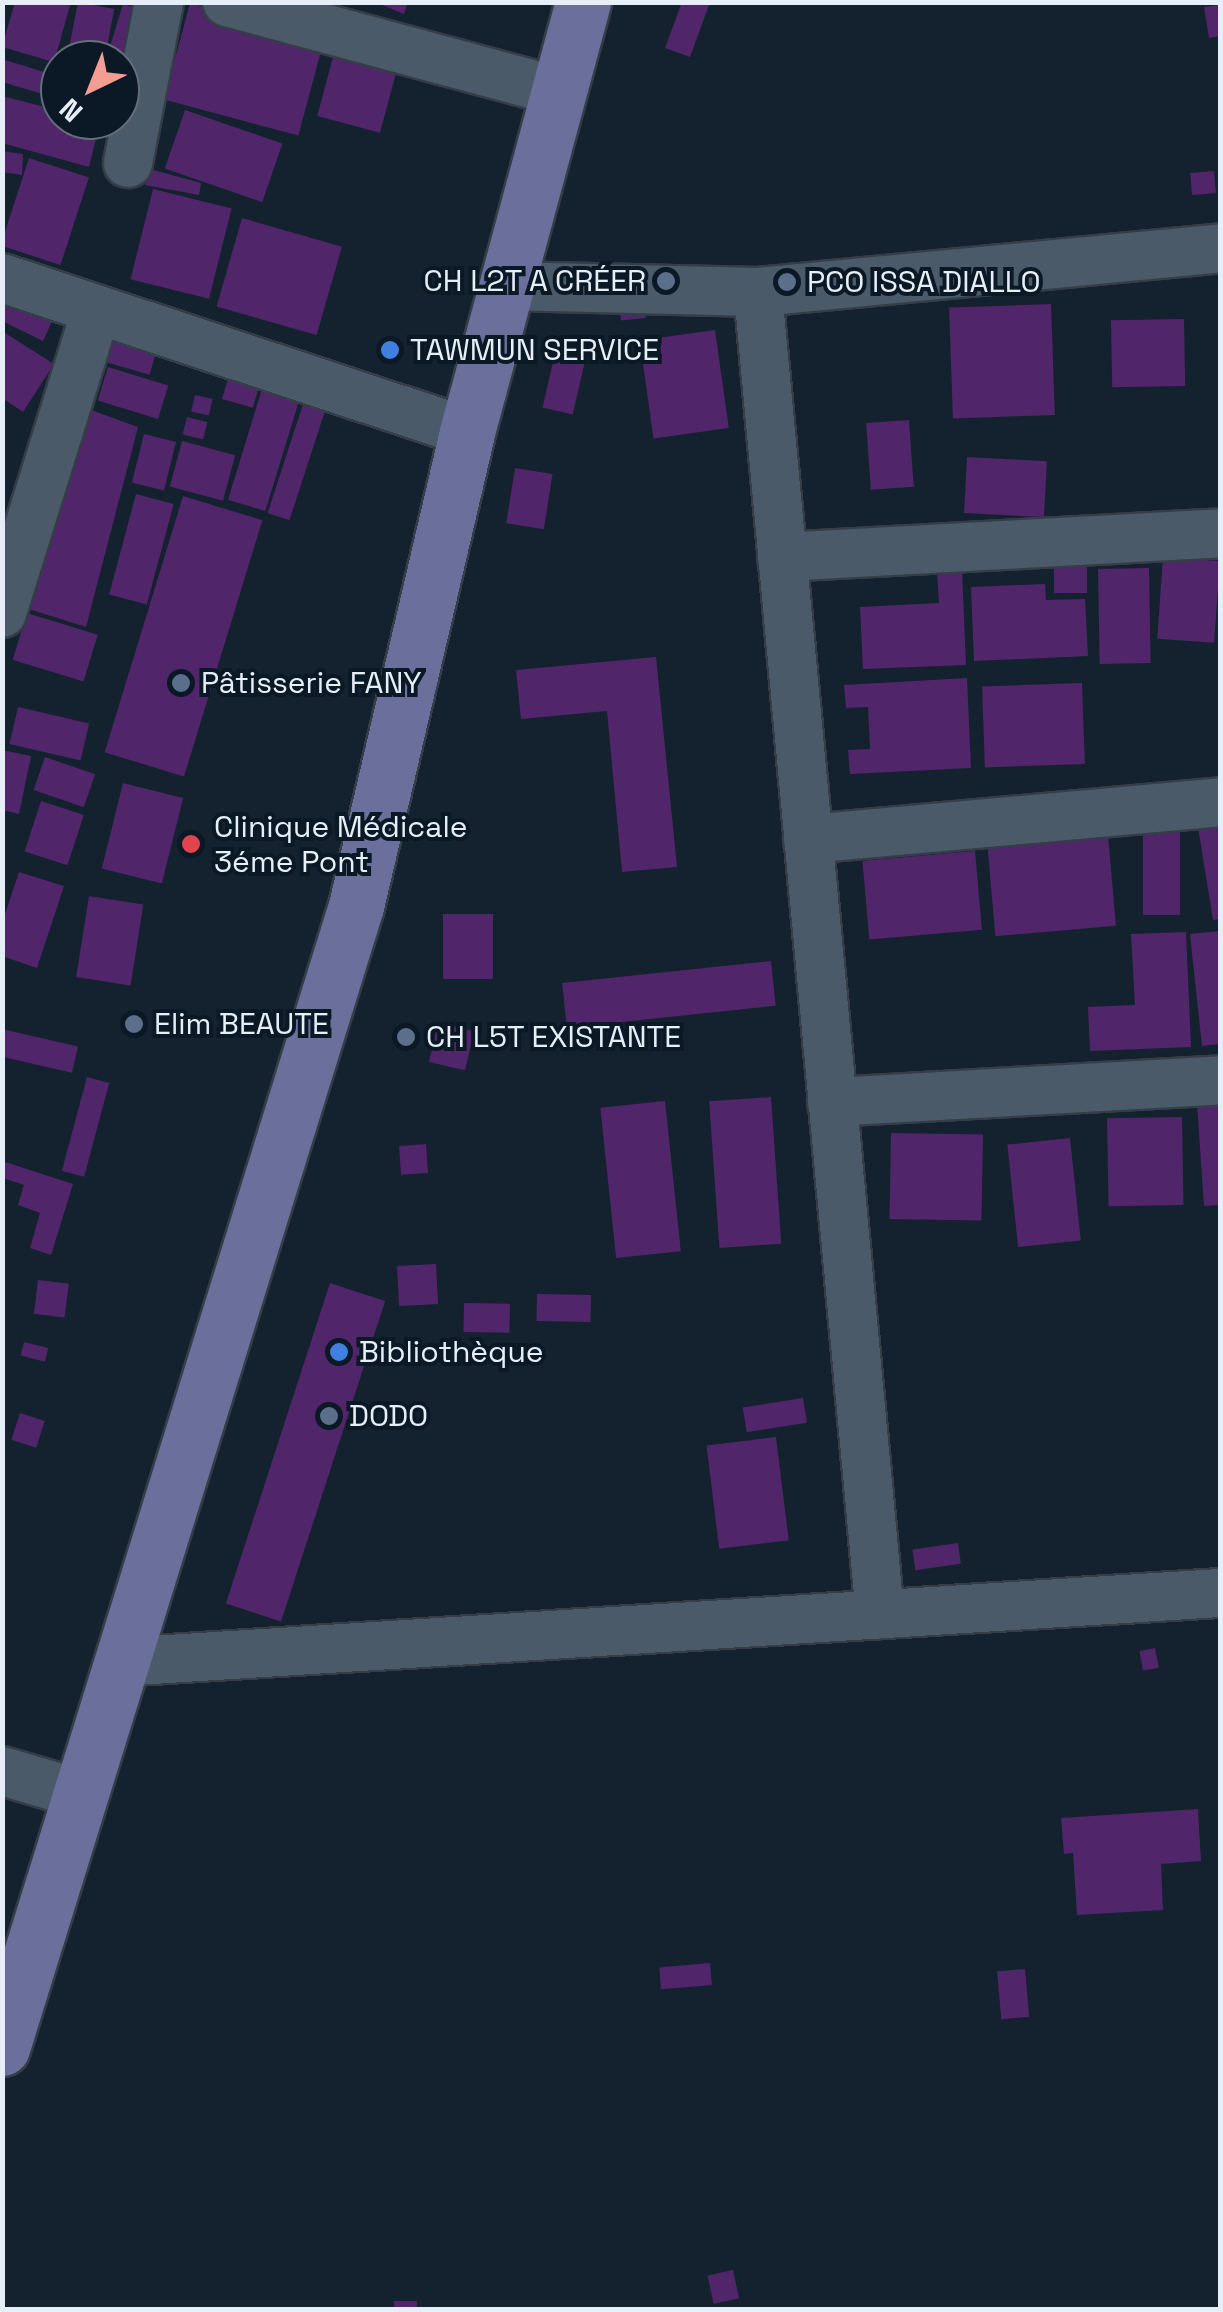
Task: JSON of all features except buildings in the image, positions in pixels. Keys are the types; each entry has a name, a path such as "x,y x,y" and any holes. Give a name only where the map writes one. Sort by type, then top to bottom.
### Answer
{"main road":[{"path":"2,2048 356,906 467,432 583,2"}],"street":[{"path":"128,163 159,2"},
{"path":"227,2 561,92"},
{"path":"508,286 758,292 1220,248"},
{"path":"2,278 467,432"},
{"path":"758,292 880,1614"},
{"path":"2,613 96,311"},
{"path":"782,557 1220,532"},
{"path":"808,839 1220,802"},
{"path":"832,1102 1220,1080"},
{"path":"120,1662 1220,1593"},
{"path":"2,1771 80,1794"}],"place":[{"name":"CH L2T A CRÉER","path":"666,281"},
{"name":"PCO ISSA DIALLO","path":"787,282"},
{"name":"TAWMUN SERVICE","path":"390,350"},
{"name":"Pâtisserie FANY","path":"181,683"},
{"name":"Clinique Médicale 3éme Pont","path":"191,844"},
{"name":"Elim BEAUTE","path":"134,1024"},
{"name":"CH L5T EXISTANTE","path":"406,1037"},
{"name":"Bibliothèque","path":"339,1352"},
{"name":"DODO","path":"329,1416"}]}
